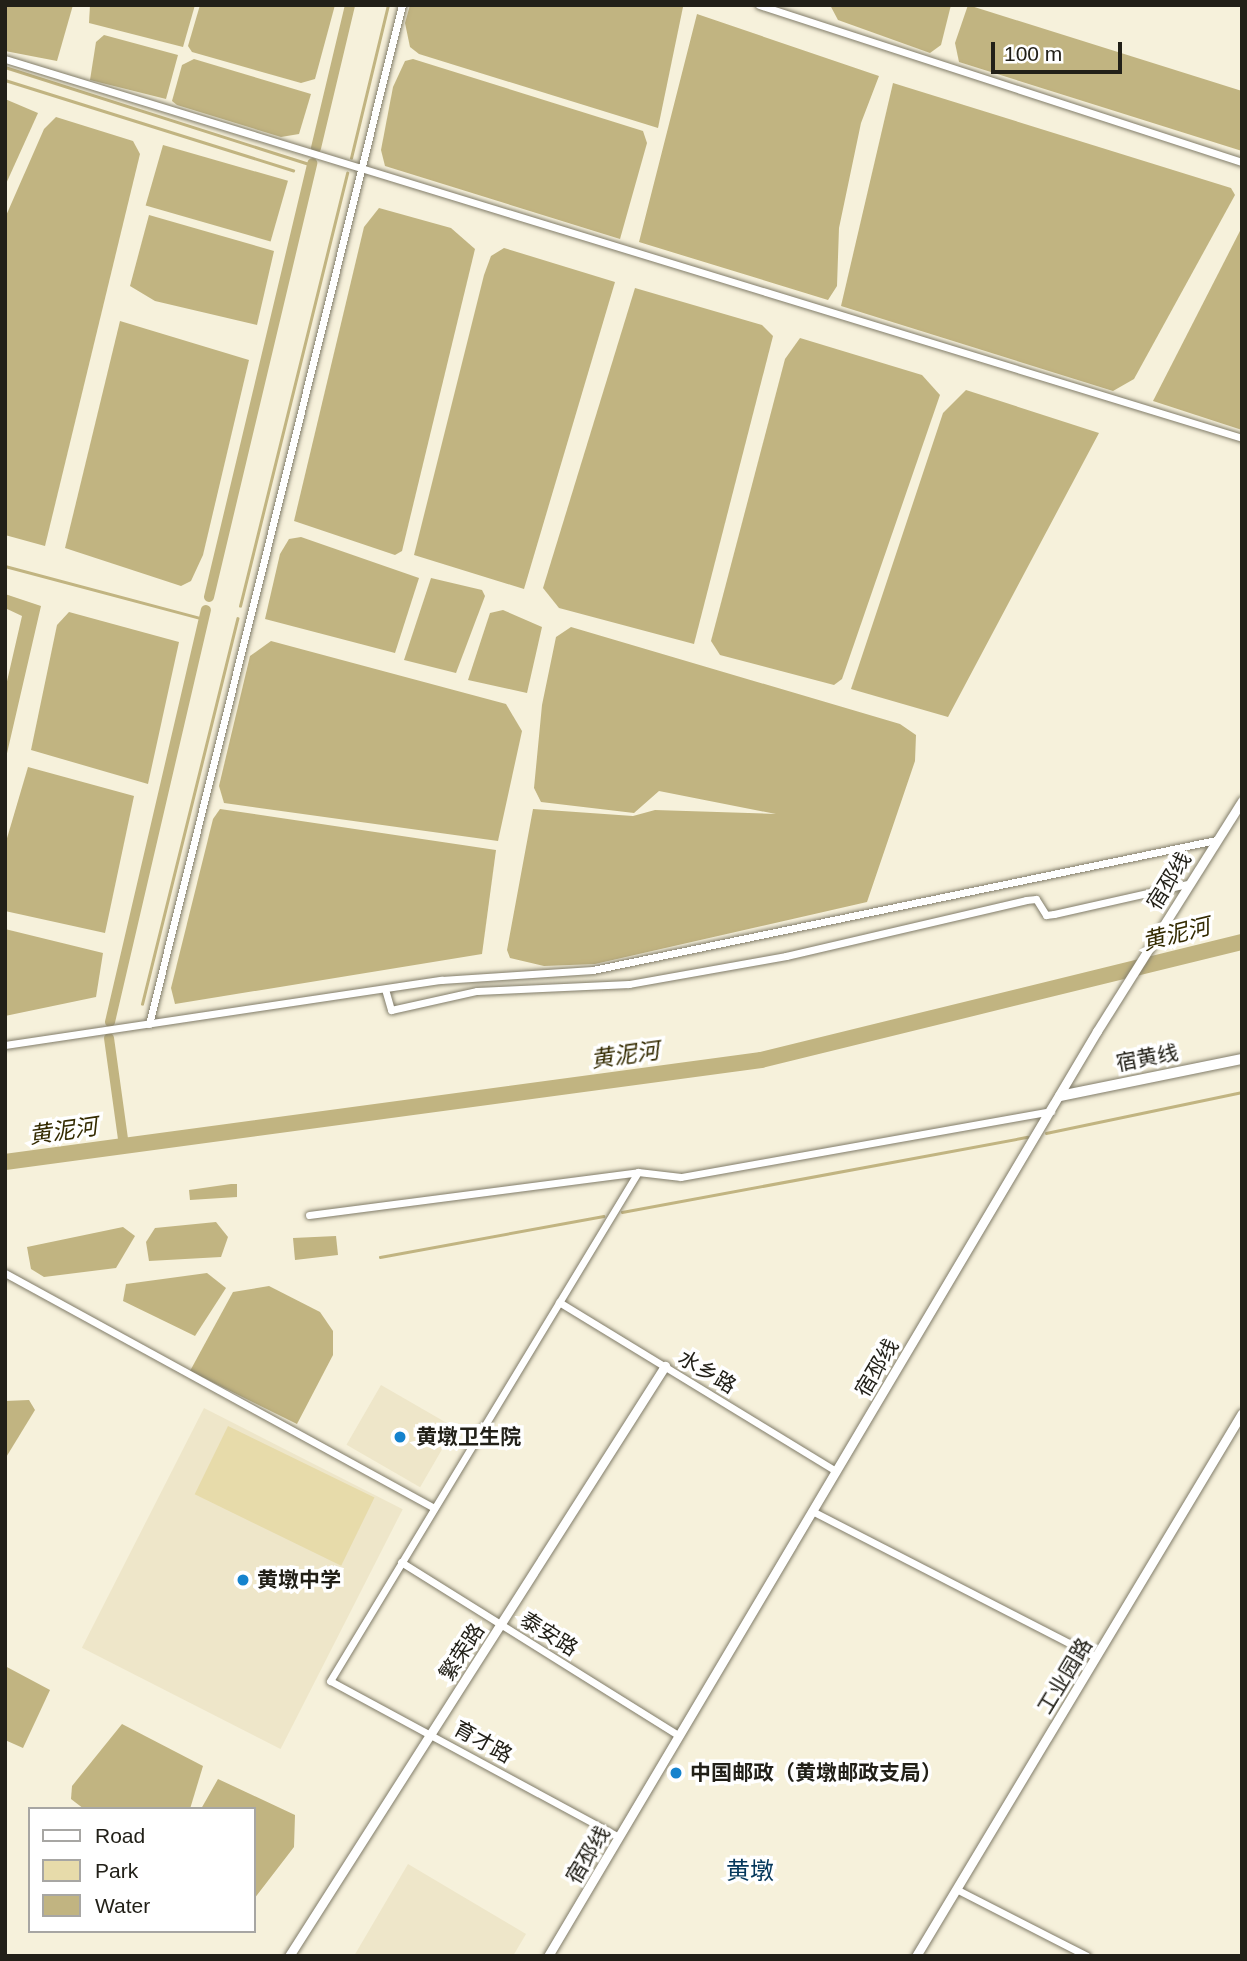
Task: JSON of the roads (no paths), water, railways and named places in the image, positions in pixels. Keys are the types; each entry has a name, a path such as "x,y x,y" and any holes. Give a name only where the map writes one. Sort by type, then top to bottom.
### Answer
{"main road":[{"name":"宿黄线","path":"1060,1096 1242,1059"}],"street":[{"path":"149,1024 402,5"},
{"path":"760,5 1242,162"},
{"path":"5,59 361,173 1242,438"},
{"name":"宿邳线","path":"548,1956 1119,997 1242,801"},
{"path":"5,1045 475,976 639,962 1216,840"},
{"path":"385,989 391,1010 477,991 629,984 786,956 1026,900 1054,914 1188,884"},
{"path":"475,976 477,991"},
{"path":"309,1215 638,1172 681,1177 1051,1111"},
{"path":"401,1562 638,1172"},
{"path":"5,1273 434,1508"},
{"name":"水乡路","path":"559,1302 836,1471"},
{"name":"繁荣路","path":"289,1956 665,1366"},
{"name":"工业园路","path":"916,1956 1242,1413"},
{"path":"812,1511 1096,1657"},
{"name":"泰安路","path":"401,1562 679,1736"},
{"name":"育才路","path":"401,1562 330,1681 619,1837"},
{"path":"956,1889 1087,1956"}],"water":[{"path":"6,5 73,5 57,61 5,51"},
{"path":"90,5 195,5 183,47 89,23"},
{"path":"200,5 335,5 315,79 301,83 192,52 188,46"},
{"path":"410,5 683,7 658,128 419,54 410,47 405,23"},
{"path":"830,5 951,5 941,45 930,53 838,20"},
{"path":"968,5 1242,91 1242,151 959,62 955,43"},
{"path":"697,14 879,76 861,123 839,228 837,286 828,300 639,242"},
{"path":"104,35 178,55 166,99 90,80 96,42"},
{"path":"194,59 311,94 299,134 281,137 177,105 172,101 182,65"},
{"path":"413,59 643,131 647,143 620,239 385,166 381,150 393,87 405,61"},
{"path":"893,83 1231,188 1235,195 1134,379 1113,391 841,306"},
{"path":"5,99 38,113 5,186"},
{"path":"56,117 133,141 140,154 45,546 5,535 5,218 44,129"},
{"path":"163,145 288,181 271,241 146,206"},
{"path":"379,208 451,228 475,249 402,551 395,555 294,521 364,227"},
{"path":"149,215 274,251 257,325 155,301 130,286"},
{"path":"1242,227 1242,430 1153,401"},
{"path":"504,248 615,282 524,589 414,555 484,275 491,256"},
{"path":"635,288 762,325 773,336 694,644 559,608 543,588"},
{"path":"120,321 249,360 203,555 191,581 181,586 65,548"},
{"path":"800,338 922,375 940,395 842,679 834,685 720,655 711,641 785,359"},
{"path":"966,390 1099,433 948,717 851,689 943,413"},
{"path":"301,537 419,578 395,653 265,619 280,554 289,539"},
{"path":"431,578 482,590 485,596 456,673 404,660"},
{"path":"5,594 41,606 5,762 5,690 22,616 5,608"},
{"path":"503,610 542,627 527,693 468,680 490,613"},
{"path":"69,612 179,642 148,784 31,750 57,625"},
{"path":"571,627 900,724 916,735 915,761 867,902 595,964 544,966 510,958 507,950 533,809 633,816 655,810 776,814 659,791 634,813 541,802 534,788 542,705 556,637"},
{"path":"271,641 506,704 522,731 498,841 224,803 219,786 250,656"},
{"path":"28,767 134,796 105,933 5,911 5,845"},
{"path":"220,809 496,850 482,954 175,1004 171,988 213,819"},
{"path":"5,929 103,953 96,997 5,1016"},
{"path":"237,1184 237,1197 190,1200 189,1190"},
{"path":"216,1222 228,1237 221,1257 149,1261 146,1242 155,1228"},
{"path":"123,1227 135,1236 116,1268 44,1277 31,1269 27,1247"},
{"path":"336,1236 338,1255 295,1260 293,1238"},
{"path":"207,1273 226,1288 195,1336 123,1301 126,1284"},
{"path":"269,1286 320,1312 333,1331 333,1355 297,1424 190,1371 233,1292"},
{"path":"29,1400 35,1410 5,1459 5,1401"},
{"path":"5,1666 50,1690 23,1748 5,1740"},
{"path":"122,1724 203,1766 191,1807 81,1807 71,1799 72,1786"},
{"path":"218,1779 295,1815 294,1847 256,1896 256,1807 202,1807"}],"waterway":[{"path":"316,148 350,5"},
{"path":"351,158 388,5"},
{"path":"5,67 312,165"},
{"path":"5,80 293,170"},
{"path":"209,597 312,163"},
{"path":"240,606 347,173"},
{"path":"5,566 204,619"},
{"path":"110,1022 206,610"},
{"path":"142,1004 237,619"},
{"name":"黄泥河","path":"5,1162 761,1060 1242,942"},
{"path":"109,1038 124,1146"},
{"path":"1046,1133 1242,1092"},
{"path":"622,1212 1027,1137"},
{"path":"380,1257 603,1216"}],"place":[{"name":"黄墩卫生院","path":"400,1437"},
{"name":"黄墩中学","path":"243,1580"},
{"name":"中国邮政（黄墩邮政支局）","path":"676,1773"}],"district":[{"name":"黄墩","path":"750,1871"}]}
